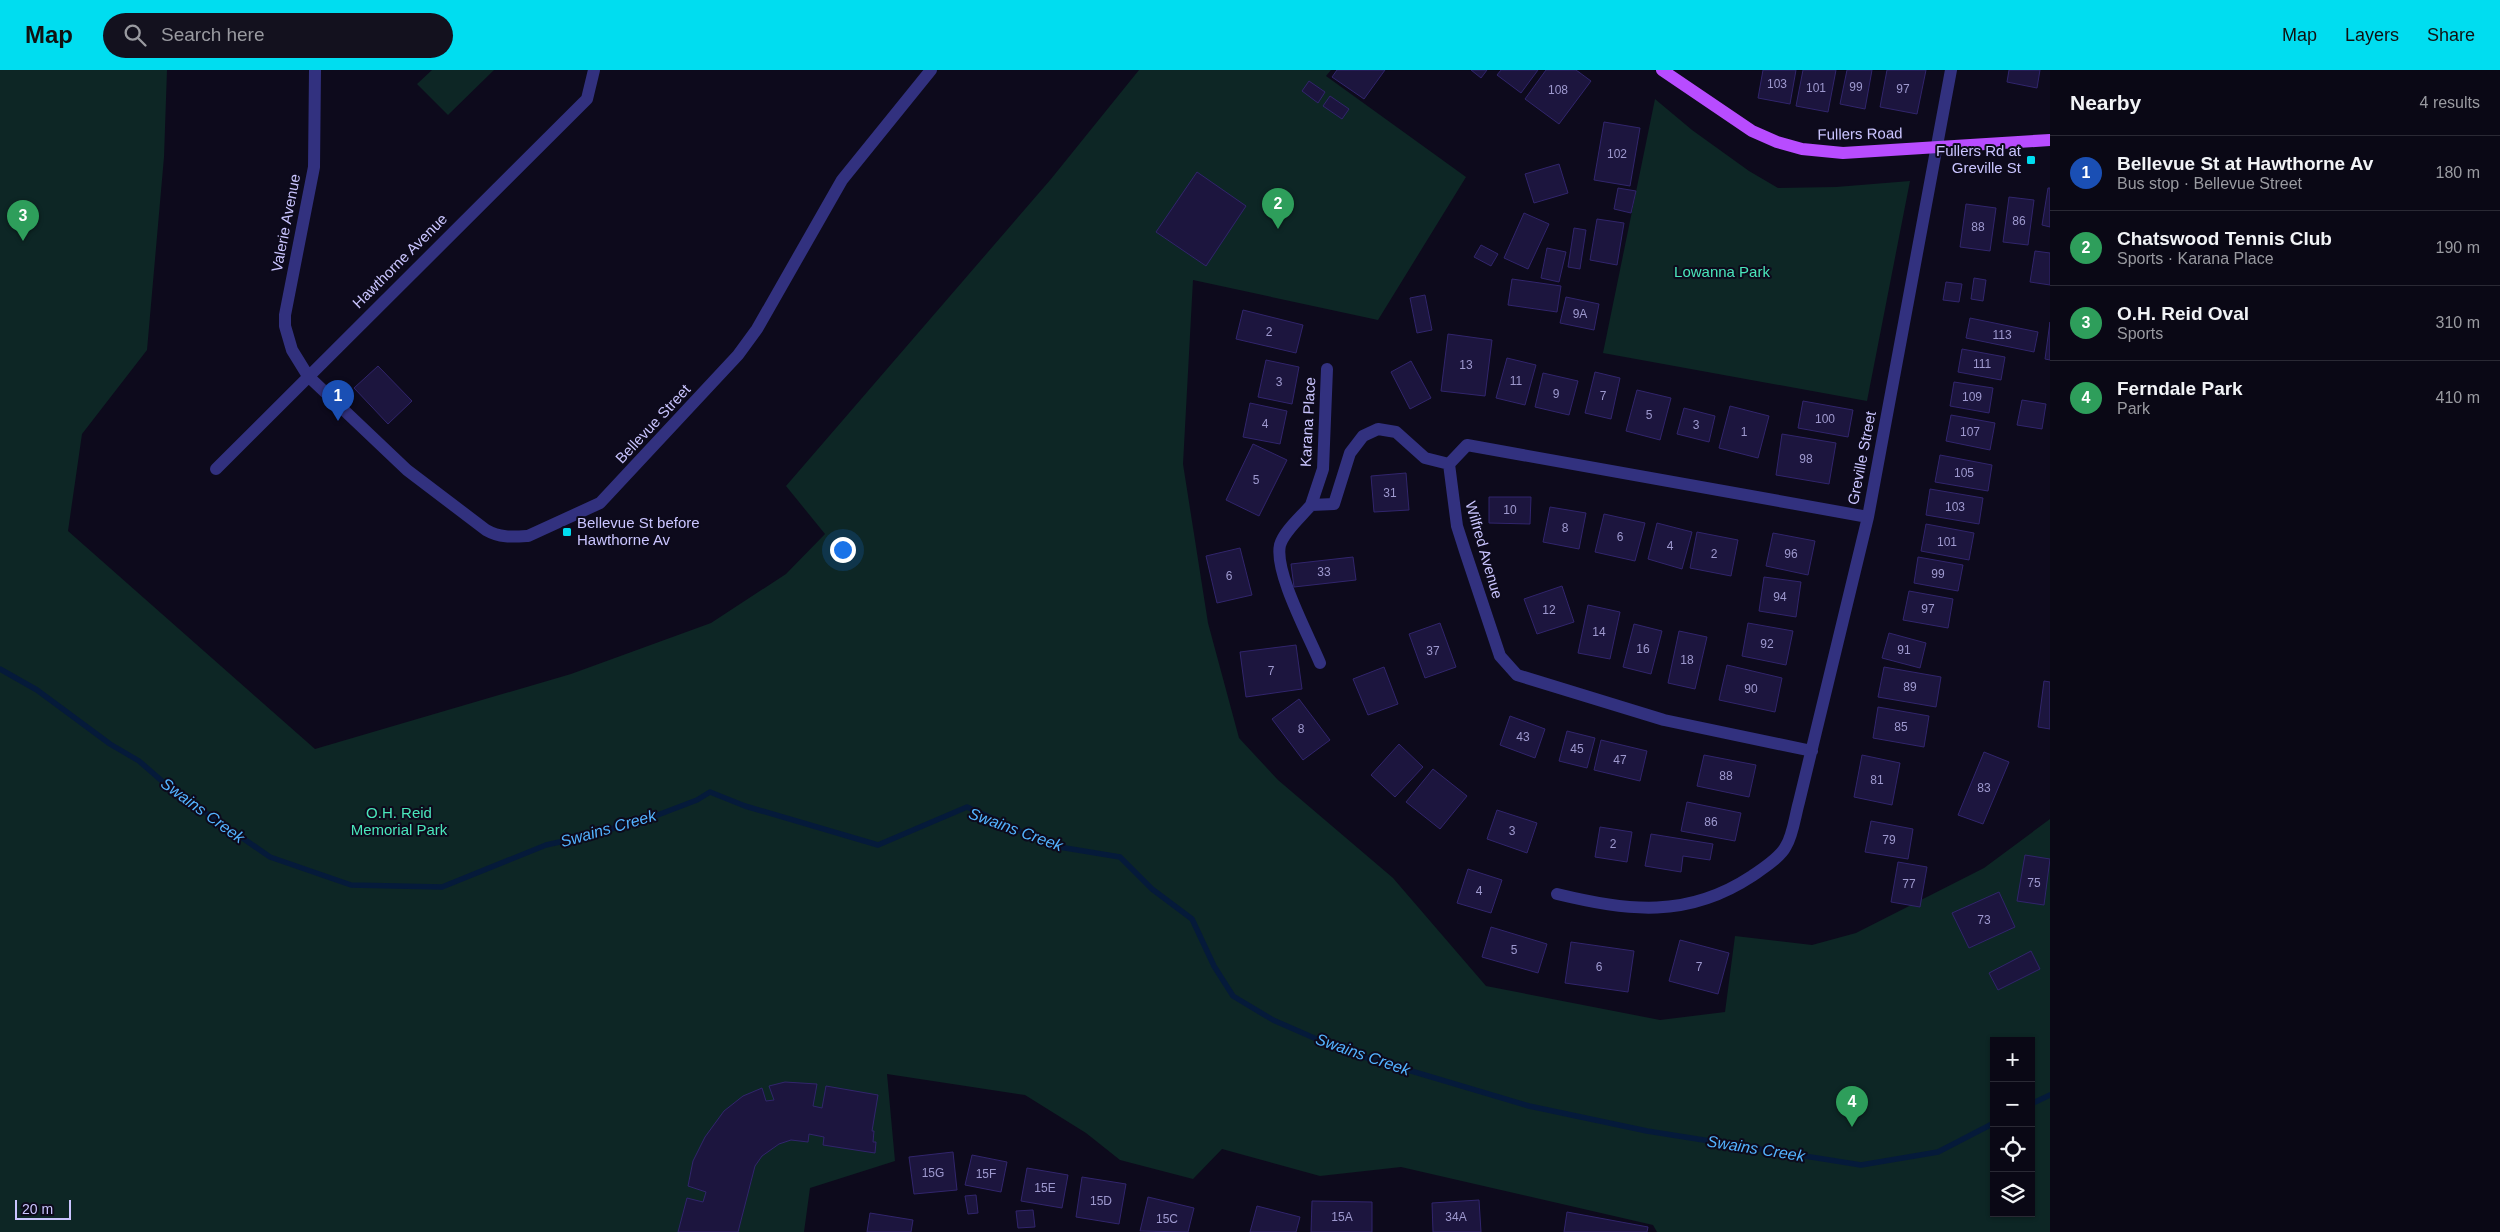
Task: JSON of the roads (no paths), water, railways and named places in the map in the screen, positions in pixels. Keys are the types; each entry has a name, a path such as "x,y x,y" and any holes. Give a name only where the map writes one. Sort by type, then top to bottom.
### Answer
{"main road":[{"name":"Fullers Road","path":"1662,70 1736,121 1765,137 1788,146 1843,153 2050,140"}],"street":[{"name":"Valerie Avenue","path":"308,376 292,350 285,320 314,166 315,70"},
{"name":"Hawthorne Avenue","path":"216,469 587,99 594,70"},
{"name":"Bellevue Street","path":"308,376 422,483 495,535 509,537 528,536 590,509 610,494 738,356 757,329 842,180 931,70"},
{"name":"Greville Street","path":"1557,894 1609,906 1648,908 1688,904 1737,886 1762,869 1786,847 1812,751 1868,517 1951,70"},
{"name":"Karana Place","path":"1320,663 1282,573 1280,544 1311,505 1323,469 1327,369"},
{"path":"1311,505 1334,504 1350,453 1363,436 1378,429 1396,432 1425,458 1449,464 1467,445 1868,517"},
{"name":"Wilfred Avenue","path":"1449,464 1458,526 1468,560 1500,656 1517,675 1664,720 1812,751"}],"waterway":[{"name":"Swains Creek","path":"0,669 37,690 110,744 139,761 170,788 270,857 351,885 442,887 546,845 587,836 655,816 697,800 710,792 745,806 878,845 967,807 1053,846 1120,857 1152,889 1192,919 1214,966 1233,996 1273,1020 1344,1051 1529,1106 1647,1131 1861,1165 1938,1152 1990,1125"},
{"name":"Swains Creek","path":"2035,1102 2050,1095"}],"place":[{"name":"Fullers Rd at Greville St","path":"2031,160"},
{"name":"Chatswood Tennis Club","path":"1278,229"},
{"name":"O.H. Reid Oval","path":"23,241"},
{"name":"Bellevue St at Hawthorne Av","path":"338,421"},
{"name":"Bellevue St before Hawthorne Av","path":"567,532"},
{"name":"Ferndale Park","path":"1852,1127"}],"park label":[{"name":"Lowanna Park","path":"1722,272"},
{"name":"O.H. Reid Memorial Park","path":"399,822"}]}
